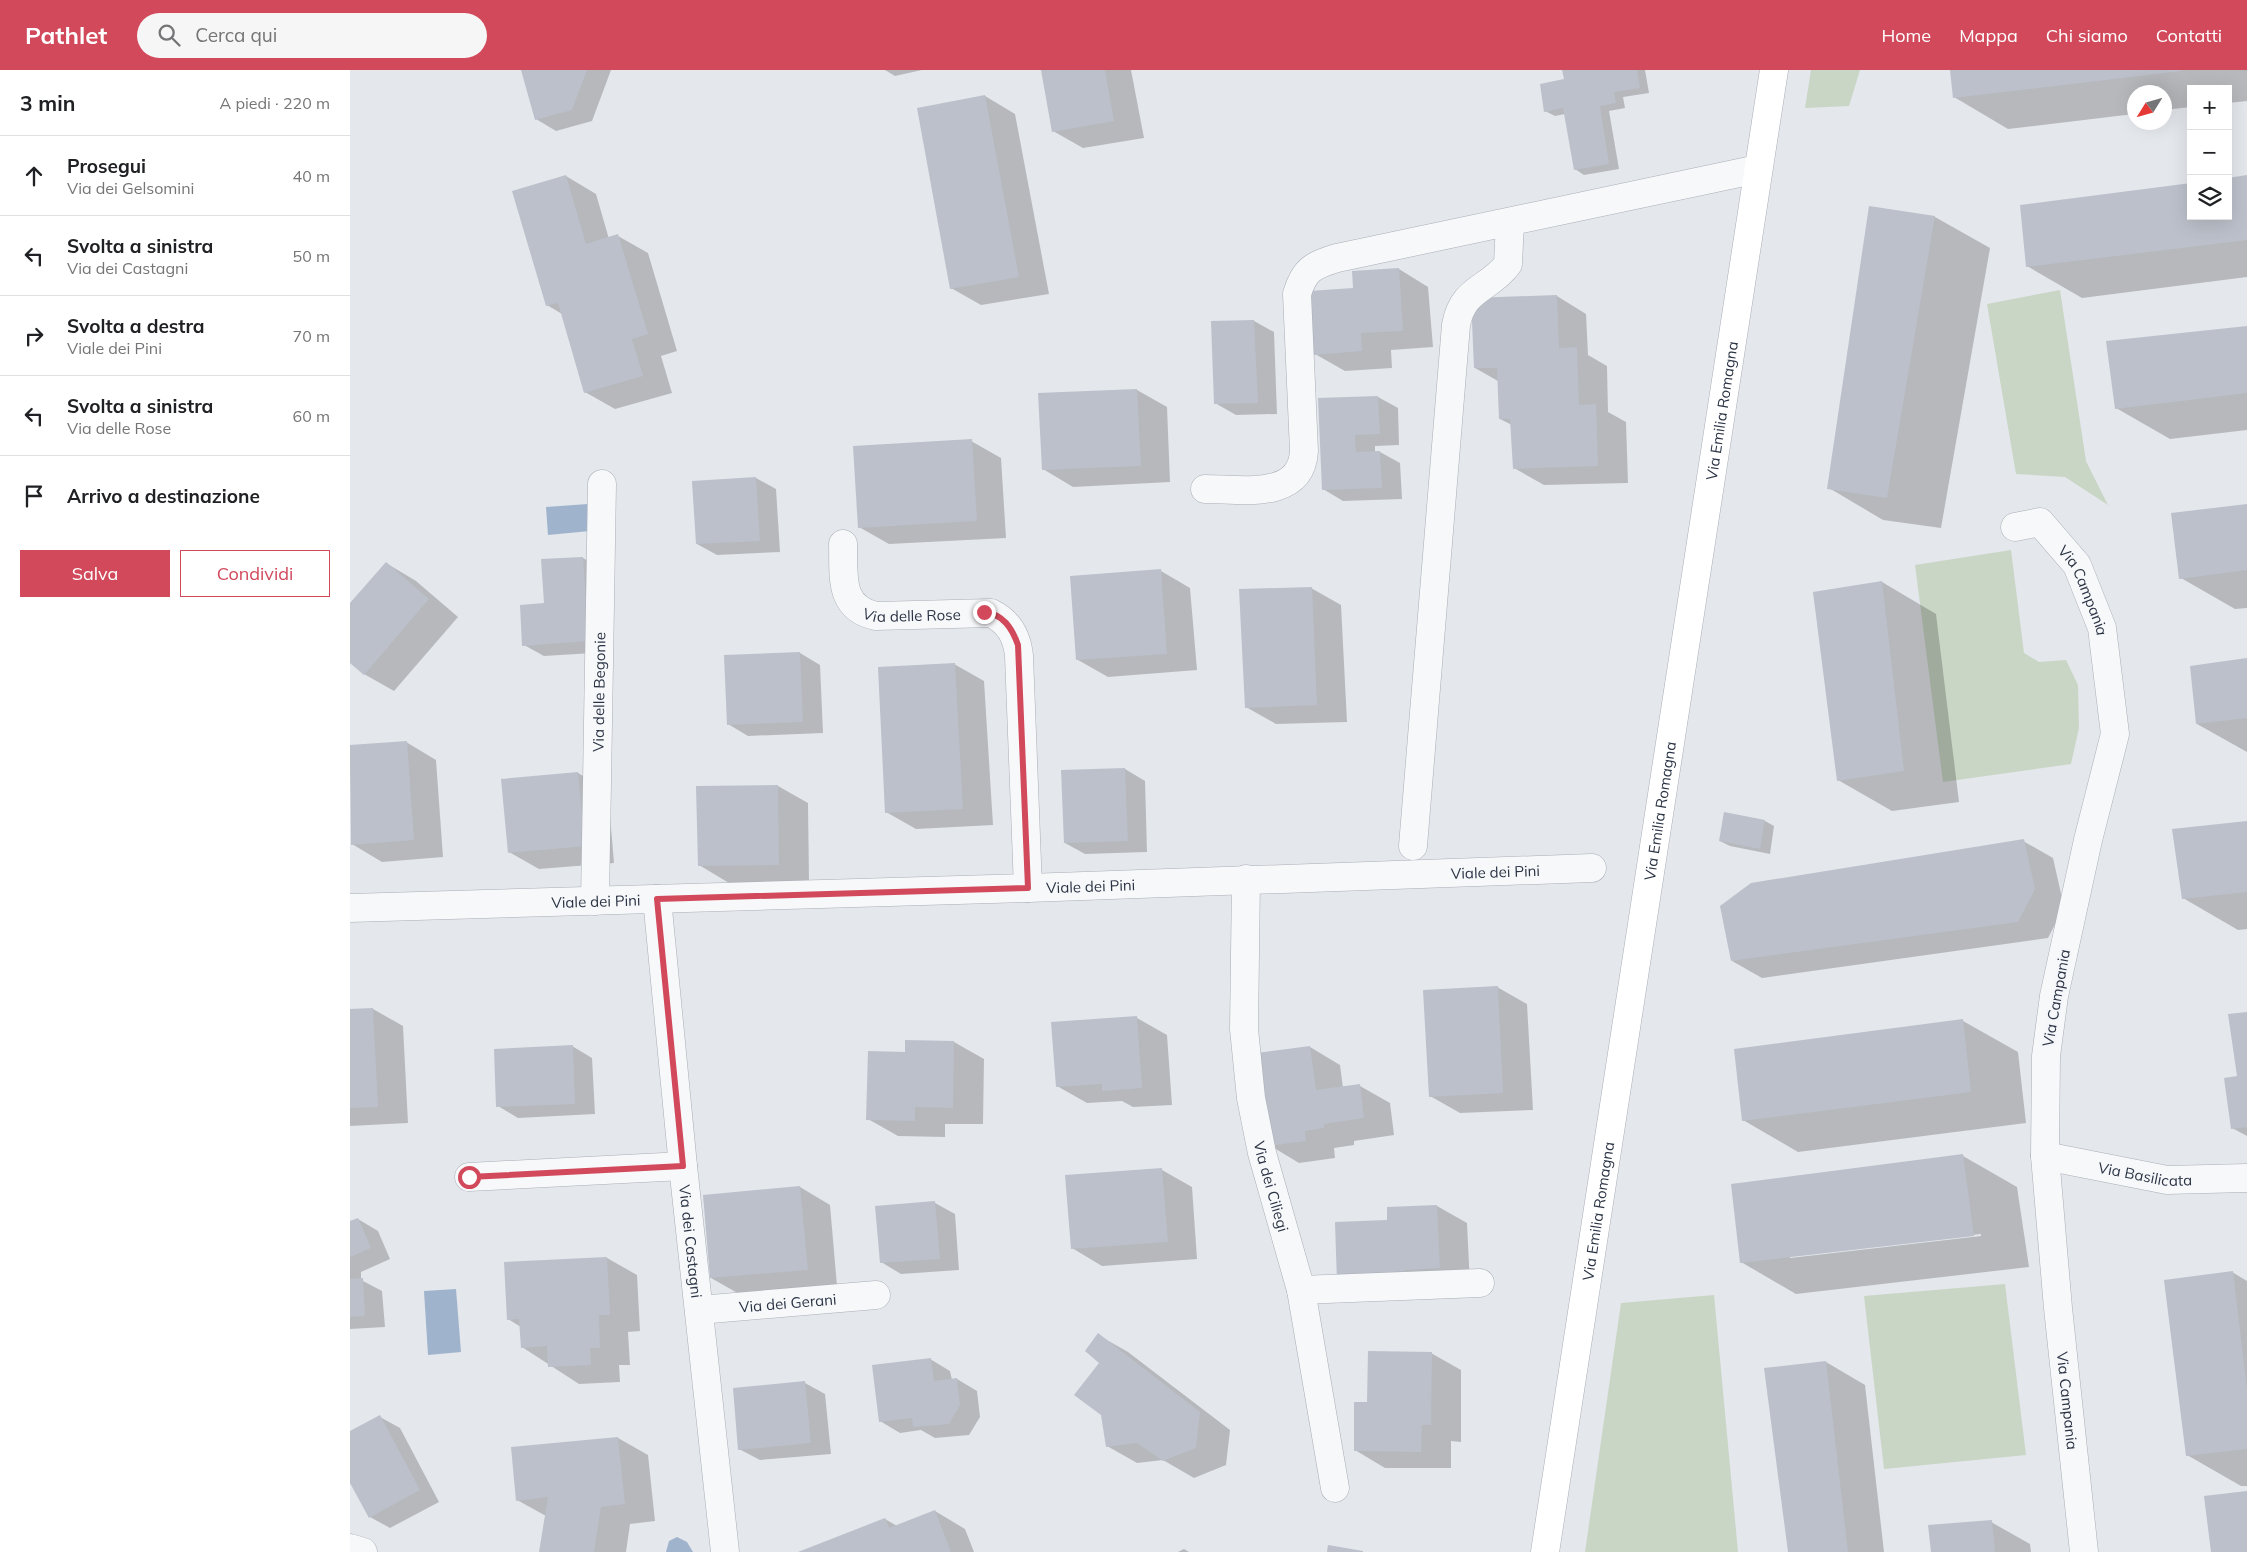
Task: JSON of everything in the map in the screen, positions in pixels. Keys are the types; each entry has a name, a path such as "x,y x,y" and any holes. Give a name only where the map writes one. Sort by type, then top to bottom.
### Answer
{"main road":[{"name":"Via Emilia Romagna","path":"1545,1552 1774,70"}],"street":[{"path":"1205,490 1278,487 1293,479 1304,461 1296,294 1304,274 1313,267 1336,258 1758,170"},
{"path":"1413,846 1456,325 1462,304 1470,295 1496,278 1508,264 1510,222"},
{"name":"Via delle Begonie","path":"595,901 602,484"},
{"name":"Via Campania","path":"2015,527 2040,522 2077,565 2102,628 2115,734 2088,840 2050,1014 2046,1072 2045,1156 2058,1308 2084,1552"},
{"name":"Via delle Rose","path":"843,544 845,588 853,606 860,611 876,616 991,613 1000,617 1014,633 1019,656 1028,888"},
{"name":"Viale dei Pini","path":"350,908 1028,888 1592,868"},
{"name":"Via dei Ciliegi","path":"1246,880 1244,1028 1247,1073 1262,1153 1301,1290 1335,1488"},
{"name":"Via dei Castagni","path":"657,899 683,1166 726,1552"},
{"name":"Via Basilicata","path":"2045,1156 2167,1180 2247,1178"},
{"path":"469,1177 683,1166"},
{"path":"1301,1290 1480,1283"},
{"name":"Via dei Gerani","path":"699,1310 876,1295"},
{"path":"350,1548 363,1552"}],"green space":[{"path":"1811,70 1860,70 1849,106 1805,108"},
{"path":"2060,290 2086,461 2108,505 2065,477 2016,474 1987,304"},
{"path":"2011,550 2024,653 2039,662 2066,660 2078,685 2079,728 2071,764 1943,782 1915,565"},
{"path":"2005,1284 2026,1455 1884,1469 1864,1296"},
{"path":"1714,1295 1738,1552 1585,1552 1621,1303"}],"water":[{"path":"588,504 590,531 548,535 546,507"},
{"path":"456,1289 461,1352 428,1355 424,1291"},
{"path":"677,1537 687,1542 693,1552 666,1552 669,1541"}],"building":[{"path":"521,70 587,70 572,110 535,120"},
{"path":"1041,70 1105,70 1114,121 1052,132"},
{"path":"1562,70 1637,70 1640,88 1614,92 1616,103 1600,106 1609,164 1574,170 1563,108 1544,112 1540,84 1564,79"},
{"path":"1950,70 2181,70 2181,71 1953,98"},
{"path":"985,95 1019,277 950,289 917,108"},
{"path":"566,175 586,244 618,234 648,334 632,339 643,376 584,393 558,303 546,306 512,191"},
{"path":"2247,175 2247,240 2026,267 2020,205 2187,184 2187,220 2232,220 2232,177"},
{"path":"1869,206 1935,216 1887,498 1827,489"},
{"path":"1399,268 1403,331 1361,333 1362,351 1314,355 1309,291 1353,288 1352,271"},
{"path":"1557,295 1559,348 1577,347 1579,405 1596,404 1598,466 1513,469 1510,419 1499,419 1497,368 1474,368 1471,298"},
{"path":"1254,320 1258,403 1214,404 1211,321"},
{"path":"2247,326 2247,393 2115,409 2106,341"},
{"path":"1137,389 1141,466 1042,470 1038,393"},
{"path":"1378,396 1380,434 1355,435 1356,452 1380,451 1382,488 1322,490 1318,398"},
{"path":"972,439 977,521 858,528 853,446"},
{"path":"756,477 760,541 696,544 692,481"},
{"path":"2247,504 2247,570 2179,579 2171,513"},
{"path":"583,557 589,641 522,646 520,605 544,603 541,559"},
{"path":"386,562 429,599 364,675 350,663 350,603"},
{"path":"1161,569 1167,654 1076,660 1070,576"},
{"path":"1882,581 1904,771 1837,781 1813,592"},
{"path":"1312,587 1317,705 1245,708 1239,589"},
{"path":"800,652 803,722 727,725 724,655"},
{"path":"2247,658 2247,718 2196,724 2190,666"},
{"path":"955,663 963,809 885,813 878,667"},
{"path":"407,741 414,840 351,845 350,745"},
{"path":"1125,768 1128,841 1064,843 1061,770"},
{"path":"578,772 585,846 508,853 501,779"},
{"path":"778,785 779,865 698,866 696,786"},
{"path":"1724,812 1765,820 1760,849 1719,841"},
{"path":"2247,821 2247,892 2182,899 2172,829"},
{"path":"2024,839 2035,889 2018,922 1731,961 1720,906 1751,883"},
{"path":"1498,986 1503,1093 1429,1097 1423,990"},
{"path":"373,1008 378,1107 350,1108 350,1009"},
{"path":"2247,1012 2247,1127 2231,1129 2224,1078 2237,1076 2228,1014"},
{"path":"1137,1016 1142,1088 1102,1091 1102,1084 1056,1087 1051,1022"},
{"path":"1963,1019 1971,1092 1742,1121 1734,1049"},
{"path":"905,1040 954,1041 953,1108 915,1107 915,1121 866,1120 868,1051 905,1052"},
{"path":"573,1045 575,1104 496,1107 494,1049"},
{"path":"1310,1046 1316,1090 1360,1084 1364,1118 1324,1124 1324,1128 1305,1131 1306,1141 1268,1146 1256,1053"},
{"path":"1963,1154 1974,1236 1740,1263 1731,1184"},
{"path":"1162,1168 1168,1242 1071,1249 1065,1175"},
{"path":"800,1186 808,1270 710,1278 703,1195"},
{"path":"935,1201 940,1259 880,1263 875,1206"},
{"path":"1437,1205 1440,1268 1405,1270 1406,1279 1337,1282 1335,1222 1387,1220 1387,1207"},
{"path":"358,1218 371,1248 350,1257 350,1221"},
{"path":"607,1257 610,1315 599,1315 600,1348 590,1348 591,1365 548,1367 547,1346 521,1348 519,1319 507,1320 504,1262"},
{"path":"2233,1271 2247,1389 2247,1449 2186,1456 2164,1280"},
{"path":"363,1278 365,1316 350,1317 350,1279"},
{"path":"1098,1333 1200,1412 1196,1448 1163,1461 1137,1443 1106,1447 1101,1415 1074,1395 1099,1363 1085,1351"},
{"path":"1368,1351 1432,1352 1431,1425 1422,1425 1421,1452 1354,1451 1354,1402 1367,1402"},
{"path":"931,1358 934,1381 957,1378 960,1405 949,1424 913,1427 912,1418 879,1422 872,1365"},
{"path":"1826,1361 1848,1552 1788,1552 1764,1368"},
{"path":"805,1381 811,1443 738,1450 733,1388"},
{"path":"380,1415 420,1490 369,1518 350,1483 350,1431"},
{"path":"618,1437 625,1504 601,1507 594,1552 539,1552 548,1497 516,1501 511,1447"},
{"path":"2247,1491 2247,1552 2211,1552 2204,1496"},
{"path":"935,1510 951,1552 798,1552 885,1518 889,1528"},
{"path":"1992,1520 1995,1552 1931,1552 1928,1525"},
{"path":"1328,1545 1363,1551 1363,1552 1327,1552"}],"route":[{"path":"469,1177 683,1166 657,899 1028,888 1018,645 1014,633 1000,617 984,612"}]}
